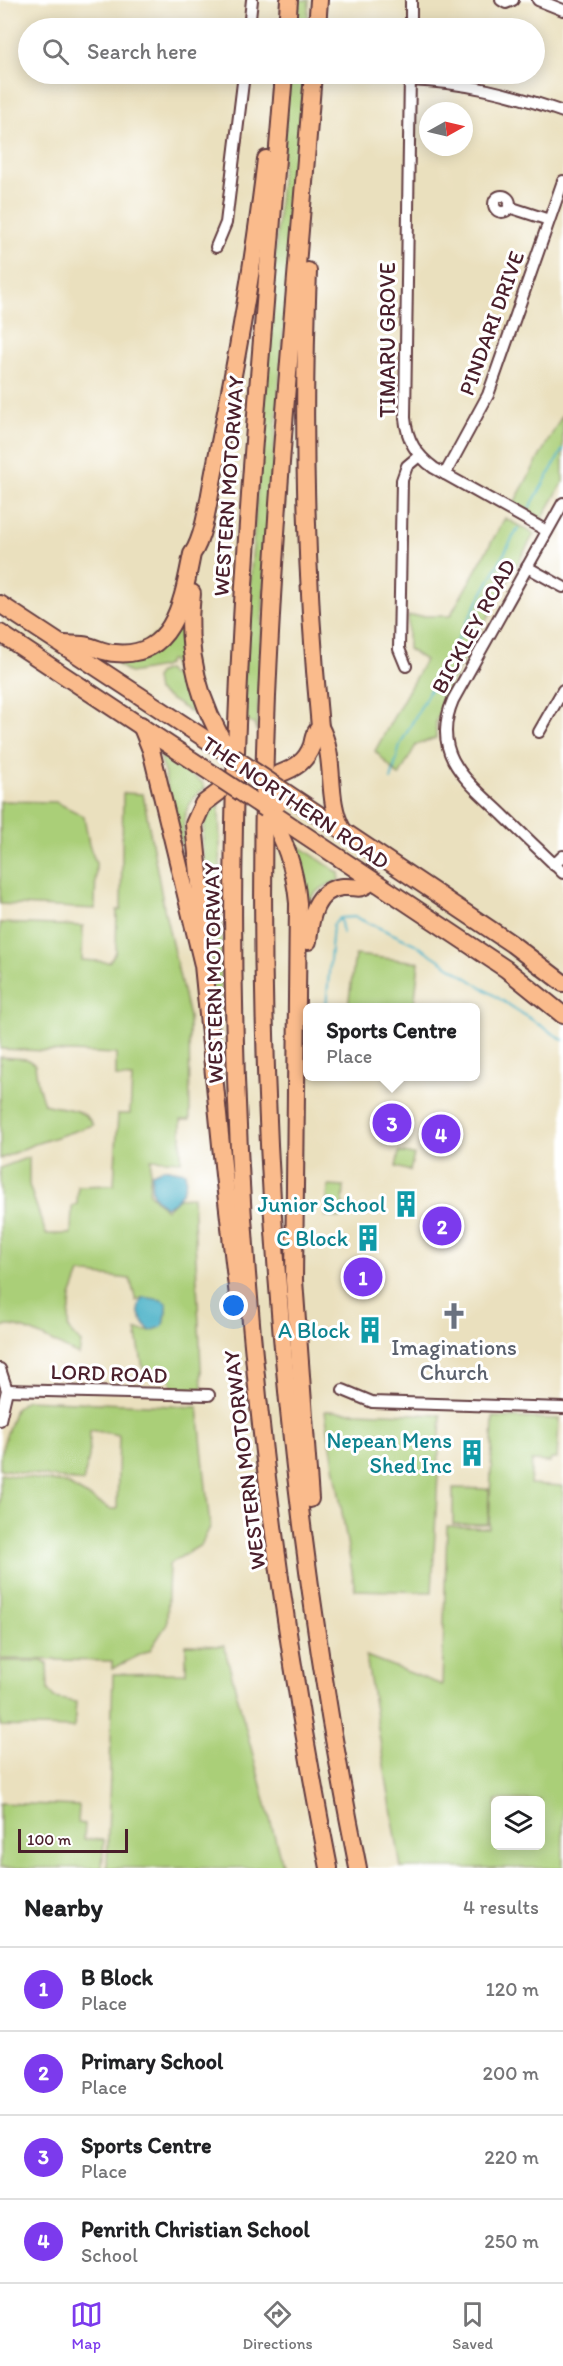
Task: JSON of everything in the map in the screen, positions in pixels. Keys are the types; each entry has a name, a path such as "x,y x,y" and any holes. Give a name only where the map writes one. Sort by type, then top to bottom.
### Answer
{"highway":[{"path":"288,18 289,0"},
{"path":"318,18 319,0"},
{"path":"64,644 88,646 115,653 129,653 155,643 174,622 180,609 192,554 197,547 239,345 276,84"},
{"name":"WESTERN MOTORWAY","path":"283,84 244,575 234,822 236,1073 251,1323 288,1632 303,1730 329,1868"},
{"path":"312,84 271,616 265,752 263,907 265,1038 276,1256 292,1438 312,1595 358,1868"},
{"path":"306,169 311,187 304,396 308,589 320,727 326,739 335,817 342,829"},
{"path":"197,547 199,556 191,601 191,642 202,696 291,863 298,903 293,1242 297,1327 318,1580 312,1595"},
{"name":"THE NORTHERN ROAD","path":"0,604 195,732 251,785 373,881 506,969 563,1015"},
{"name":"THE NORTHERN ROAD","path":"0,633 189,758 308,807 512,944 563,983"},
{"path":"141,725 151,750 203,965 240,1311 251,1323"},
{"path":"203,965 206,945 194,824 203,804 292,769 303,762 311,746 313,734 320,727"},
{"path":"308,1003 310,921 315,905 329,892 344,887 360,889 373,881"},
{"path":"299,1339 306,1081"}],"street":[{"path":"250,18 252,0"},
{"path":"411,0 411,18"},
{"path":"501,0 508,3 513,0"},
{"path":"538,0 563,10"},
{"path":"216,247 223,235 226,223 243,84"},
{"name":"TIMARU GROVE","path":"410,84 405,418 408,437 419,456"},
{"path":"460,84 514,95 563,112"},
{"name":"PINDARI DRIVE","path":"445,474 488,394 563,181"},
{"path":"509,207 549,220"},
{"path":"406,666 399,649 402,480 407,466 419,456 445,474 547,531"},
{"name":"BICKLEY ROAD","path":"563,503 453,700 447,716 446,739 453,761 463,777 563,873"},
{"path":"527,567 563,587"},
{"path":"539,732 563,690"},
{"path":"554,865 563,856"},
{"path":"0,1369 7,1390 0,1420"},
{"name":"LORD ROAD","path":"7,1390 209,1395"},
{"path":"343,1390 372,1402 563,1408"}],"green space":[{"path":"295,0 309,0 308,18 294,18"},
{"path":"288,84 303,84 265,565 257,732 254,724 246,721 243,676"},
{"path":"563,414 563,482 542,519 514,503"},
{"path":"505,518 534,534 444,696 436,721 436,738 416,745 399,776 375,751 425,660 408,649 408,616 450,616"},
{"path":"182,617 204,720 157,691 155,678 159,673 167,670 171,675 175,674 172,660 162,667 130,673 119,666 118,660"},
{"path":"160,755 202,782 205,788 188,806 185,817 184,841 189,878"},
{"path":"123,793 143,794 165,913 189,1017 190,1120 181,1120 181,1161 151,1159 149,1193 166,1210 178,1198 193,1197 202,1389 173,1388 168,1371 143,1369 136,1330 150,1331 162,1327 167,1304 143,1297 136,1301 130,1279 80,1273 71,1297 68,1329 81,1343 79,1355 29,1331 9,1326 0,1327 0,1168 29,1157 29,1185 46,1234 71,1234 72,1206 77,1204 78,1186 114,1185 118,1114 130,1114 132,1078 116,1077 116,1054 0,1049 0,923 83,926 82,960 109,962 116,952 117,910 121,910"},
{"path":"0,801 56,802 84,816 89,845 96,863 95,909 0,904"},
{"path":"219,804 222,942 219,1023 222,1061 219,1062 211,970 214,945 202,844 208,812"},
{"path":"293,842 339,873 340,880 319,890 305,906 291,843"},
{"path":"355,955 419,962 414,1003 349,1003"},
{"path":"0,1057 27,1059 35,1065 44,1104 78,1112 89,1119 93,1125 32,1145 0,1159"},
{"path":"399,1152 414,1155 410,1171 396,1167"},
{"path":"328,1186 344,1187 342,1218 326,1217"},
{"path":"26,1400 198,1407 210,1527 201,1545 169,1564 167,1624 150,1650 112,1669 112,1661 0,1659 0,1474 65,1483 110,1509 117,1509 119,1435 90,1430 89,1457 83,1482 0,1469 0,1454 15,1409"},
{"path":"325,1411 441,1415 432,1592 355,1590"},
{"path":"493,1417 559,1419 557,1459 551,1459 550,1462 532,1461 530,1484 563,1486 560,1615 563,1616 563,1868 401,1868 366,1656 442,1685 447,1526 489,1528"},
{"path":"453,1488 489,1489 488,1524 453,1524"},
{"path":"186,1645 224,1646 283,1868 107,1868 113,1674 186,1673"},
{"path":"0,1661 42,1661 47,1664 48,1690 54,1698 76,1702 74,1728 0,1726"},
{"path":"0,1803 79,1806 78,1823 85,1824 84,1839 104,1840 102,1868 0,1868"}],"water":[{"path":"163,1168 185,1172 186,1178 181,1193 174,1202 165,1207 152,1193 151,1185 152,1173"},
{"path":"143,1297 162,1300 167,1304 162,1327 150,1331 144,1323 138,1310"}],"waterway":[{"path":"529,509 563,449"},
{"path":"391,780 400,745 518,528"},
{"path":"326,1003 333,925 340,918 355,917 415,944 563,1040"},
{"path":"340,918 343,933"}],"place":[{"name":"Sports Centre","path":"392,1123"},
{"name":"Penrith Christian School","path":"441,1134"},
{"name":"Junior School","path":"406,1204"},
{"name":"Primary School","path":"442,1226"},
{"name":"C Block","path":"368,1238"},
{"name":"B Block","path":"363,1277"},
{"name":"Imaginations Church","path":"454,1316"},
{"name":"A Block","path":"370,1330"},
{"name":"Nepean Mens Shed Inc","path":"472,1453"}]}
